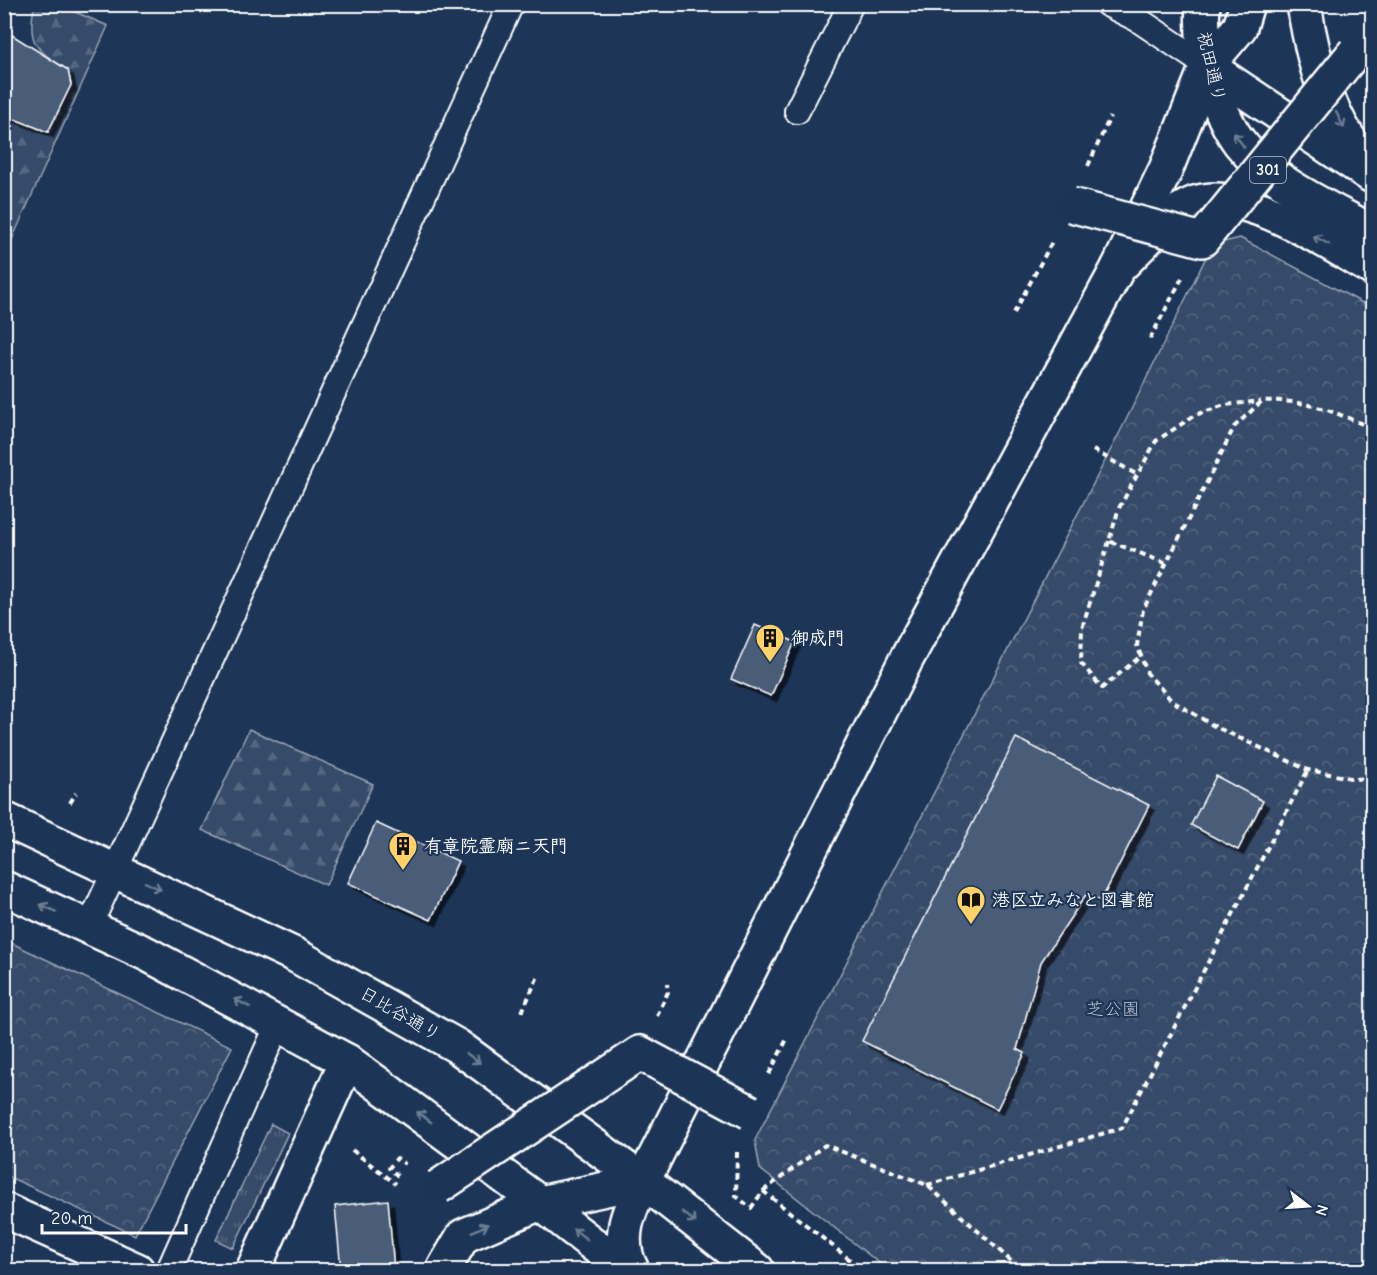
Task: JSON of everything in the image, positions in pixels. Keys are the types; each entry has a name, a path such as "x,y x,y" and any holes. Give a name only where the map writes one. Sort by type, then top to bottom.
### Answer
{"main road":[{"name":"祝田通り","path":"1203,4 1201,28 1207,66 1220,109 1240,143 1272,174 1372,232"},
{"path":"632,1270 624,1245 624,1227 643,1181 906,660 1118,268 1166,169 1207,66 1240,27 1247,4"},
{"path":"1304,4 1311,46 1341,124 1372,166"},
{"path":"1071,205 1202,240 1355,52"},
{"path":"1207,66 1372,176"},
{"path":"1118,268 1174,215 1194,204 1216,198 1248,205 1268,213 1372,268"},
{"name":"日比谷通り","path":"4,819 116,869 295,955 457,1046 643,1181 757,1270"},
{"path":"4,888 147,954 279,1022 348,1061 540,1203 626,1270"},
{"path":"438,1187 640,1053 744,1126"},
{"path":"253,1270 348,1061"},
{"path":"443,1270 463,1236 540,1203 643,1181"},
{"path":"4,1210 137,1270"}],"lane":[{"path":"89,927 511,4"},
{"path":"797,111 851,4"},
{"path":"1107,4 1137,19 1207,66"},
{"path":"169,1270 279,1022"}],"path":[{"path":"1014,313 1071,205 1110,117"},
{"path":"1150,339 1202,240"},
{"path":"1141,656 1102,688 1081,663 1082,628 1119,508 1156,441 1195,415 1225,405 1262,401 1292,400 1323,406 1372,428"},
{"path":"1262,401 1234,427 1143,610 1137,645 1147,673 1172,701 1216,727 1308,770 1356,779 1372,778"},
{"path":"1093,450 1136,474"},
{"path":"1109,541 1165,563"},
{"path":"927,1185 1122,1128 1308,770"},
{"path":"522,1012 538,976"},
{"path":"744,1126 736,1196 751,1208 763,1191 825,1145 927,1185 1021,1270"},
{"path":"763,1191 863,1270"}],"green space":[{"path":"21,5 59,5 108,26 5,255 5,119 14,118 41,129 52,125 71,85 68,70 49,58 37,46 32,31 34,8"},
{"name":"芝公園","path":"1240,238 1372,308 1372,1270 888,1270 760,1169 755,1140 1124,424 1212,245"},
{"path":"249,729 373,784 326,885 202,830"},
{"path":"5,940 232,1047 135,1235 5,1175"},
{"path":"271,1124 288,1133 233,1248 216,1240"}],"building":[{"path":"4,30 68,70 71,85 48,132 4,115"},
{"name":"御成門","path":"755,625 795,642 771,696 731,679"},
{"path":"1016,738 1149,805 1101,901 1087,893 1041,962 1017,1049 1025,1053 997,1109 862,1041"},
{"path":"1216,776 1263,801 1238,850 1191,825"},
{"name":"有章院霊廟ニ天門","path":"376,823 458,861 431,920 348,883"},
{"path":"388,1200 394,1270 341,1270 335,1206"}],"place":[{"name":"御成門","path":"770,664"},
{"name":"有章院霊廟ニ天門","path":"403,872"},
{"name":"港区立みなと図書館","path":"971,926"}]}
